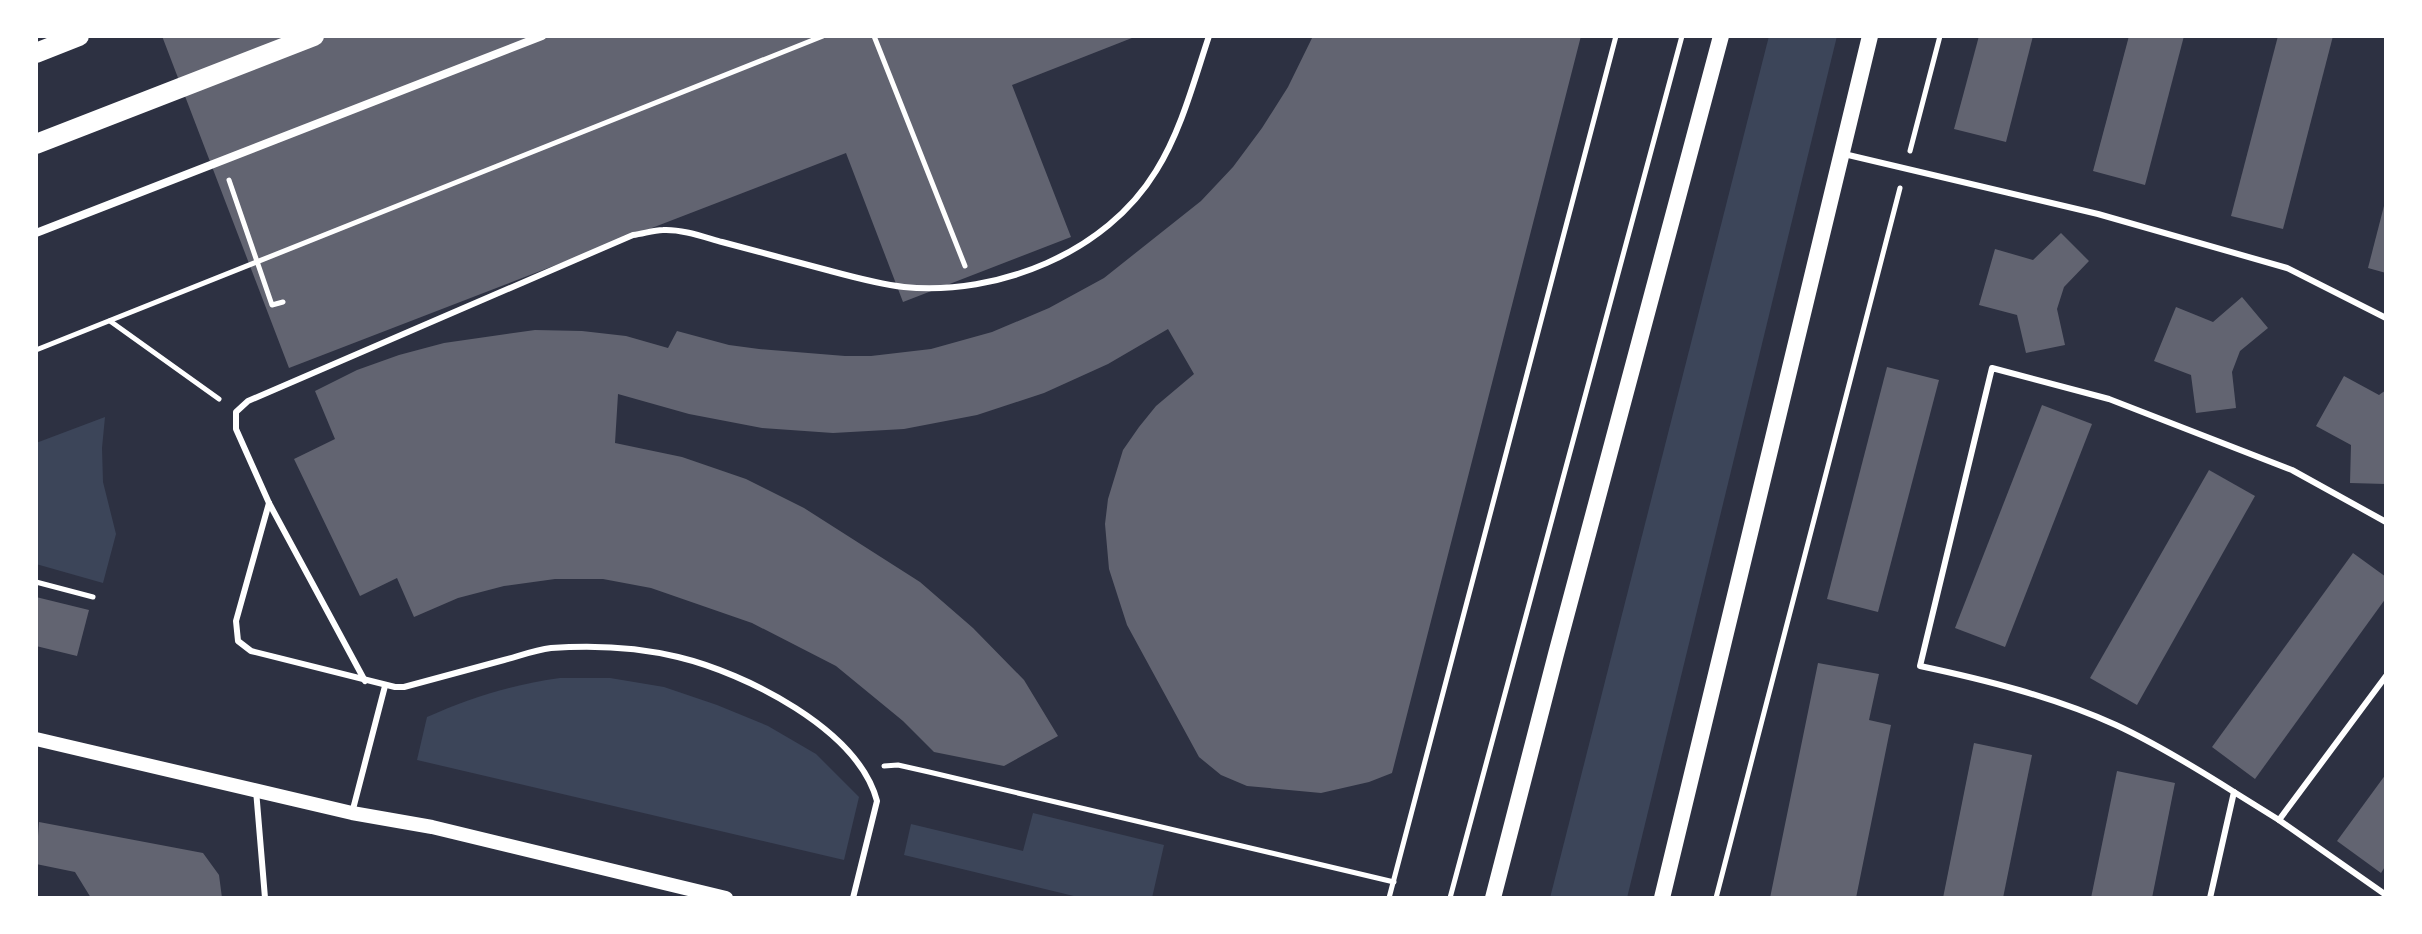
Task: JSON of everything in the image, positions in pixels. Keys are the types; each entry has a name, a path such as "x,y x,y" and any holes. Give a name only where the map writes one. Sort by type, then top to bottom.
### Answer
{"main road":[{"path":"36,53 79,36"},
{"path":"36,144 314,36"},
{"path":"1493,898 1721,36"},
{"path":"1662,898 1870,36"}],"street":[{"path":"36,233 542,36"},
{"path":"36,739 352,813 432,827 726,898"}],"lane":[{"path":"365,681 269,503 236,429 236,412 248,401 633,235 665,229 867,281 906,287 972,283 1033,268 1069,252 1105,230 1135,202 1157,170 1189,99 1209,36"},
{"path":"1842,153 2098,214 2287,268 2386,318"},
{"path":"2386,522 2292,470 2109,399 1992,368 1920,666 1993,681 2114,724 2178,756 2279,820 2386,895"},
{"path":"269,503 236,621 238,641 251,651 385,686 404,687 546,649 589,646 678,657 762,689 834,737 867,774 877,801 853,898"},
{"path":"2279,820 2386,676"},
{"path":"352,813 385,686"},
{"path":"256,790 265,898"},
{"path":"2210,898 2234,792"}],"path":[{"path":"36,350 823,36"},
{"path":"874,36 972,283"},
{"path":"1389,898 1616,36"},
{"path":"1450,898 1682,36"},
{"path":"1716,898 1940,36"},
{"path":"223,160 272,305 283,302"},
{"path":"109,321 236,412"},
{"path":"36,582 93,597"},
{"path":"867,774 881,766 898,765 1394,882"}],"shaded area":[{"path":"1769,36 1837,36 1627,898 1550,898"},
{"path":"105,417 103,482 116,534 103,583 36,564 36,443"},
{"path":"560,678 610,678 664,687 768,726 816,754 859,797 844,860 417,760 427,717 492,693"},
{"path":"1033,813 1164,845 1152,898 1082,898 904,855 911,824 1023,851"}],"building":[{"path":"162,36 1137,36 1012,85 1071,237 903,302 846,153 289,368"},
{"path":"1313,36 1581,36 1392,773 1369,782 1321,793 1247,786 1221,775 1199,757 1127,625 1109,569 1105,524 1108,499 1123,450 1156,406 1194,374 1168,329 1108,364 1044,393 977,415 904,429 833,433 762,428 689,414 618,394 615,443 682,457 746,479 804,508 920,582 973,628 1024,680 1058,736 1004,766 934,752 903,721 836,666 752,623 651,588 603,579 555,579 504,586 458,598 414,617 397,578 360,596 294,459 335,439 315,391 357,370 399,355 444,343 535,330 626,336 668,348 677,331 729,345 845,356 931,349 992,332 1049,308 1104,278 1201,201 1233,167 1262,128 1288,87"},
{"path":"1979,36 2033,36 2006,142 1954,129"},
{"path":"2129,36 2184,36 2145,185 2093,171"},
{"path":"2278,36 2333,36 2283,229 2231,216"},
{"path":"2386,202 2386,273 2368,268"},
{"path":"2061,233 2089,261 2064,287 2057,309 2065,345 2026,353 2017,315 1979,305 1995,249 2033,260"},
{"path":"2242,297 2268,328 2240,351 2232,372 2236,408 2196,413 2191,375 2154,361 2176,307 2213,322"},
{"path":"1887,367 1939,380 1878,612 1827,599"},
{"path":"2344,376 2379,395 2386,390 2386,484 2350,483 2351,445 2316,426"},
{"path":"2042,405 2092,424 2005,647 1955,628"},
{"path":"2209,470 2255,496 2137,705 2090,678"},
{"path":"2353,553 2386,577 2386,598 2255,779 2212,747"},
{"path":"36,597 89,610 77,656 36,646"},
{"path":"1818,663 1879,674 1869,720 1891,725 1856,898 1770,898"},
{"path":"1974,743 2032,755 2003,898 1943,898"},
{"path":"2117,771 2175,783 2152,898 2091,898"},
{"path":"2386,774 2386,865 2381,873 2337,841"},
{"path":"39,822 203,853 219,875 222,898 91,898 75,872 36,864"}]}
